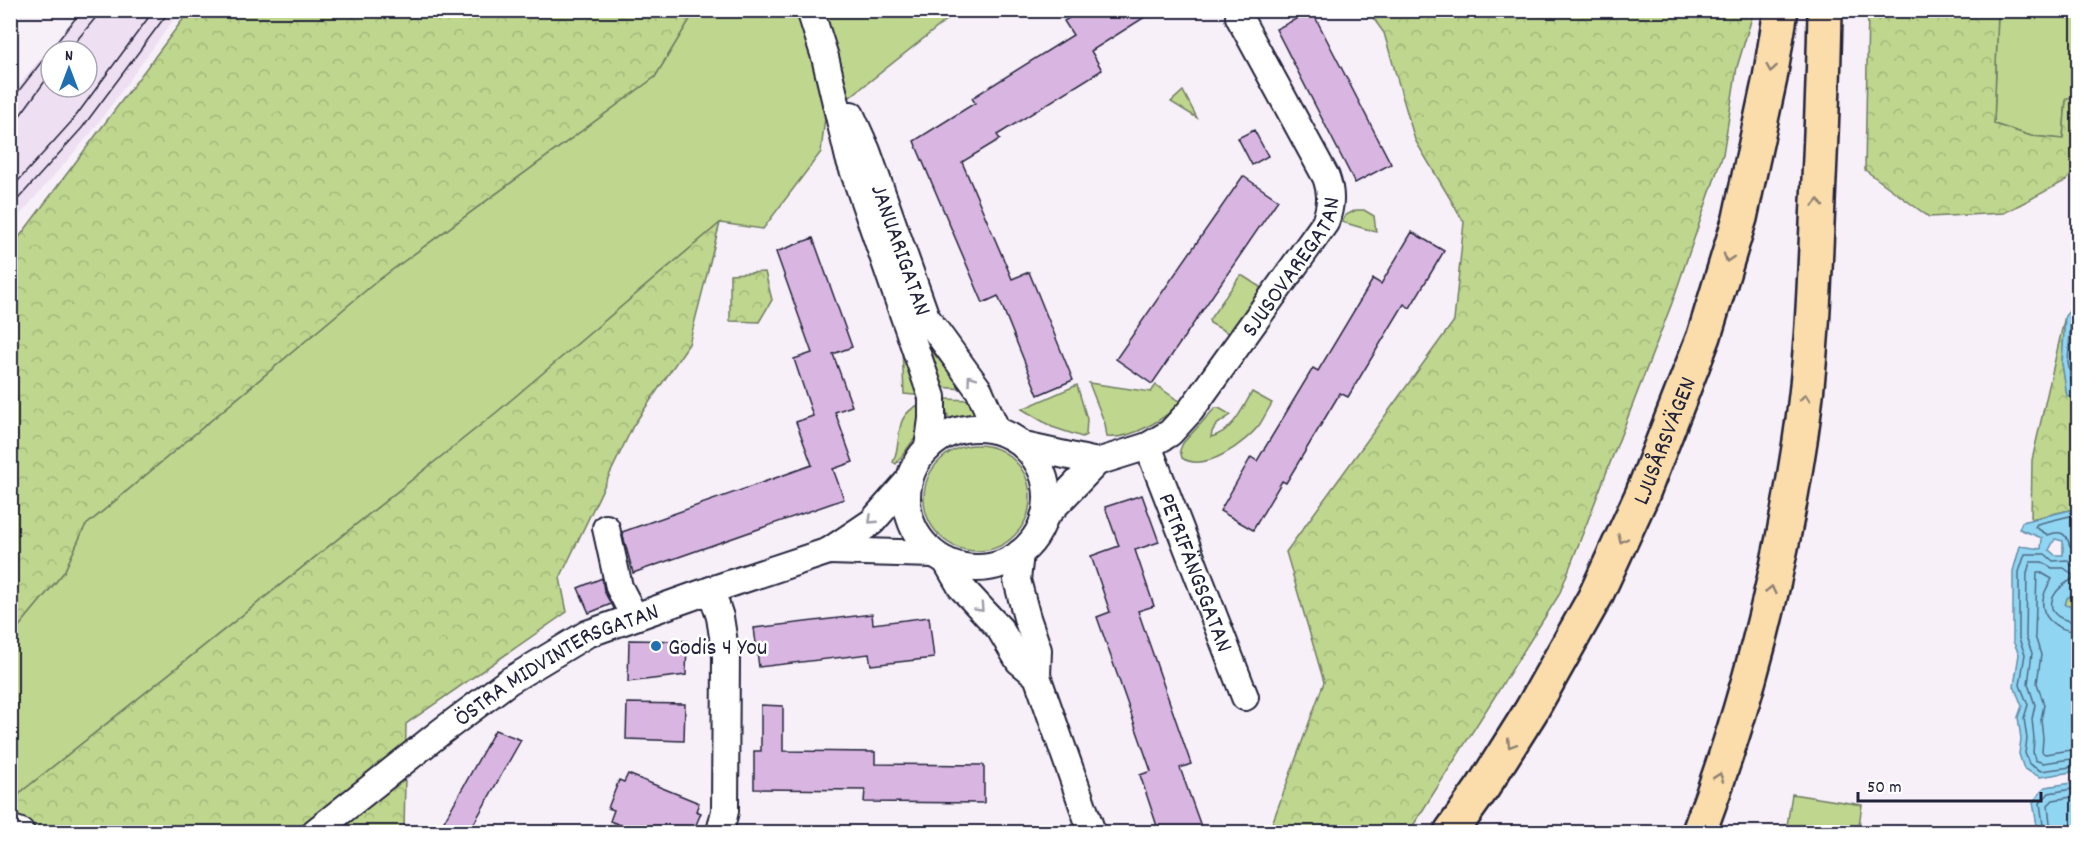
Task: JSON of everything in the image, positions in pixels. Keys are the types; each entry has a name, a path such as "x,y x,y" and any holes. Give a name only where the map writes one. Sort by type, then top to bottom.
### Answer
{"main road":[{"name":"LJUSÅRSVÄGEN","path":"1451,832 1483,787 1531,711 1595,597 1642,495 1704,336 1740,218 1770,78 1780,10"},
{"path":"1699,832 1733,736 1750,674 1784,530 1800,440 1814,284 1825,10"}],"street":[{"name":"JANUARIGATAN","path":"810,10 825,57 849,158 932,397 928,448"},
{"name":"SJUSOVAREGATAN","path":"1044,517 1096,462 1148,446 1170,433 1191,410 1325,222 1330,209 1331,190 1326,177 1239,17"},
{"name":"JANUARIGATAN","path":"825,57 867,151 926,316 979,390 997,431"},
{"path":"979,428 997,431 1012,437 1024,446 1036,461 1044,479 1047,498 1044,517 1037,534 1020,553 1003,563 984,568 958,566 940,557 919,539 910,521 906,501 908,481 916,463 928,448 943,437 960,430 979,428"},
{"name":"SJUSOVAREGATAN","path":"1024,446 1096,462"},
{"name":"PETRIFÄNGSGATAN","path":"1148,446 1245,697"},
{"name":"ÖSTRA MIDVINTERSGATAN","path":"315,832 509,681 586,634 829,551 872,522 908,481"},
{"path":"606,528 619,587 634,616"},
{"name":"ÖSTRA MIDVINTERSGATAN","path":"829,551 940,557"},
{"path":"1020,553 1017,580 1038,650 1037,676 1092,832"},
{"path":"940,557 961,587 1000,629 1019,661 1037,676"},
{"path":"711,590 720,617 726,656 725,811 720,832"},
{"path":"10,828 21,832"}],"shaded area":[{"path":"82,10 180,11 90,134 11,225 11,98 39,60 39,99 99,99 99,39 57,39"}],"green space":[{"path":"190,10 698,11 693,14 655,77 377,281 85,526 64,572 11,636 11,248"},
{"path":"699,10 958,11 825,117 821,152 763,229 720,223 497,412 21,792 11,788 11,636 64,572 85,526 377,281 655,77 693,14"},
{"path":"1368,11 1754,11 1737,67 1723,154 1672,303 1559,595 1409,832 1269,832 1324,682 1286,552 1454,321 1464,222 1415,140 1384,33"},
{"path":"1868,11 1998,11 1994,124 2031,136 2063,139 2066,99 2078,98 2078,166 2067,180 2004,213 1929,217 1865,170"},
{"path":"1998,11 2078,11 2078,98 2066,99 2063,139 2031,136 1994,124"},
{"path":"1183,91 1197,118 1171,102"},
{"path":"1356,210 1364,210 1374,216 1376,232 1342,222 1346,215"},
{"path":"720,223 689,344 633,426 560,578 567,612 406,724 404,832 11,832 11,807 21,792 497,412"},
{"path":"765,272 772,300 759,322 730,321 730,274"},
{"path":"1240,276 1260,287 1260,290 1230,334 1210,323 1209,320"},
{"path":"2065,316 2062,363 2067,396 2078,401 2078,508 2031,519 2032,460"},
{"path":"926,346 929,348 964,389 940,387"},
{"path":"902,348 921,390 914,395 904,394"},
{"path":"1089,383 1151,392 1156,385 1180,402 1174,409 1147,427 1126,435 1107,437 1105,424"},
{"path":"1077,385 1087,419 1086,435 1082,437 1052,427 1022,409"},
{"path":"1252,392 1272,403 1254,432 1235,447 1213,459 1191,462 1182,458 1180,450 1183,443 1215,408 1231,415 1215,426 1211,437 1231,425"},
{"path":"943,399 974,400 978,411 949,419"},
{"path":"920,404 921,430 896,464 893,462 902,422 911,409"},
{"path":"977,445 997,449 1015,460 1026,478 1030,498 1026,518 1015,536 997,547 977,551 957,547 939,536 928,518 924,498 928,478 939,460 957,449"},
{"path":"2078,591 2078,609 2065,605 2067,598"},
{"path":"1792,794 1862,805 1858,832 1786,832"}],"water":[{"path":"2078,300 2078,401 2067,396 2062,363 2065,316"},
{"path":"2078,508 2078,544 2074,558 2078,563 2078,591 2067,598 2065,605 2078,609 2078,771 2040,777 2024,769 2019,754 2021,739 2018,717 2022,706 2014,686 2019,654 2013,641 2013,571 2020,546 2041,549 2042,538 2019,529 2022,522","holes":["2055,539 2063,541 2063,555 2055,555 2049,550"]},
{"path":"2078,782 2078,832 2038,832 2033,802 2045,787"}],"building":[{"path":"1082,10 1156,10 1091,51 1102,70 997,135 1000,139 962,162 1012,279 1029,272 1073,380 1038,395 998,296 983,303 914,141 975,103 972,98 1073,35 1064,21"},
{"path":"1312,11 1391,164 1355,183 1276,29"},
{"path":"1254,130 1268,156 1252,165 1238,138"},
{"path":"1243,176 1278,200 1152,384 1116,359"},
{"path":"1412,232 1444,251 1410,308 1404,304 1348,397 1340,393 1286,483 1282,481 1253,530 1220,511 1251,457 1257,461 1313,368 1318,371 1373,279 1381,284"},
{"path":"813,238 852,347 833,354 852,406 835,412 853,462 833,469 844,499 633,573 622,532 812,465 796,422 813,416 794,359 812,353 776,252"},
{"path":"1142,495 1159,542 1135,550 1154,606 1138,611 1191,764 1180,768 1203,832 1159,832 1140,775 1151,771 1097,617 1110,612 1091,556 1119,546 1105,507"},
{"path":"602,578 604,591 611,604 589,613 578,588"},
{"path":"872,614 873,624 929,617 934,658 871,665 869,654 759,667 754,628"},
{"path":"629,640 687,641 686,675 628,682"},
{"path":"627,703 685,704 684,741 626,739"},
{"path":"761,705 783,706 783,751 875,752 875,764 984,765 984,803 864,802 865,790 754,789 754,751 761,751"},
{"path":"495,730 521,740 469,832 455,832 442,825"},
{"path":"628,774 699,803 696,811 701,813 693,832 638,832 610,821 614,810 608,808 619,780 624,782"}],"tram line":[{"path":"10,102 82,10"},
{"path":"78,39 102,10"},
{"path":"10,190 73,120 154,10"},
{"path":"10,208 82,128 170,10"},
{"path":"10,129 39,89"}],"place":[{"name":"Godis 4 You","path":"656,646"}]}
